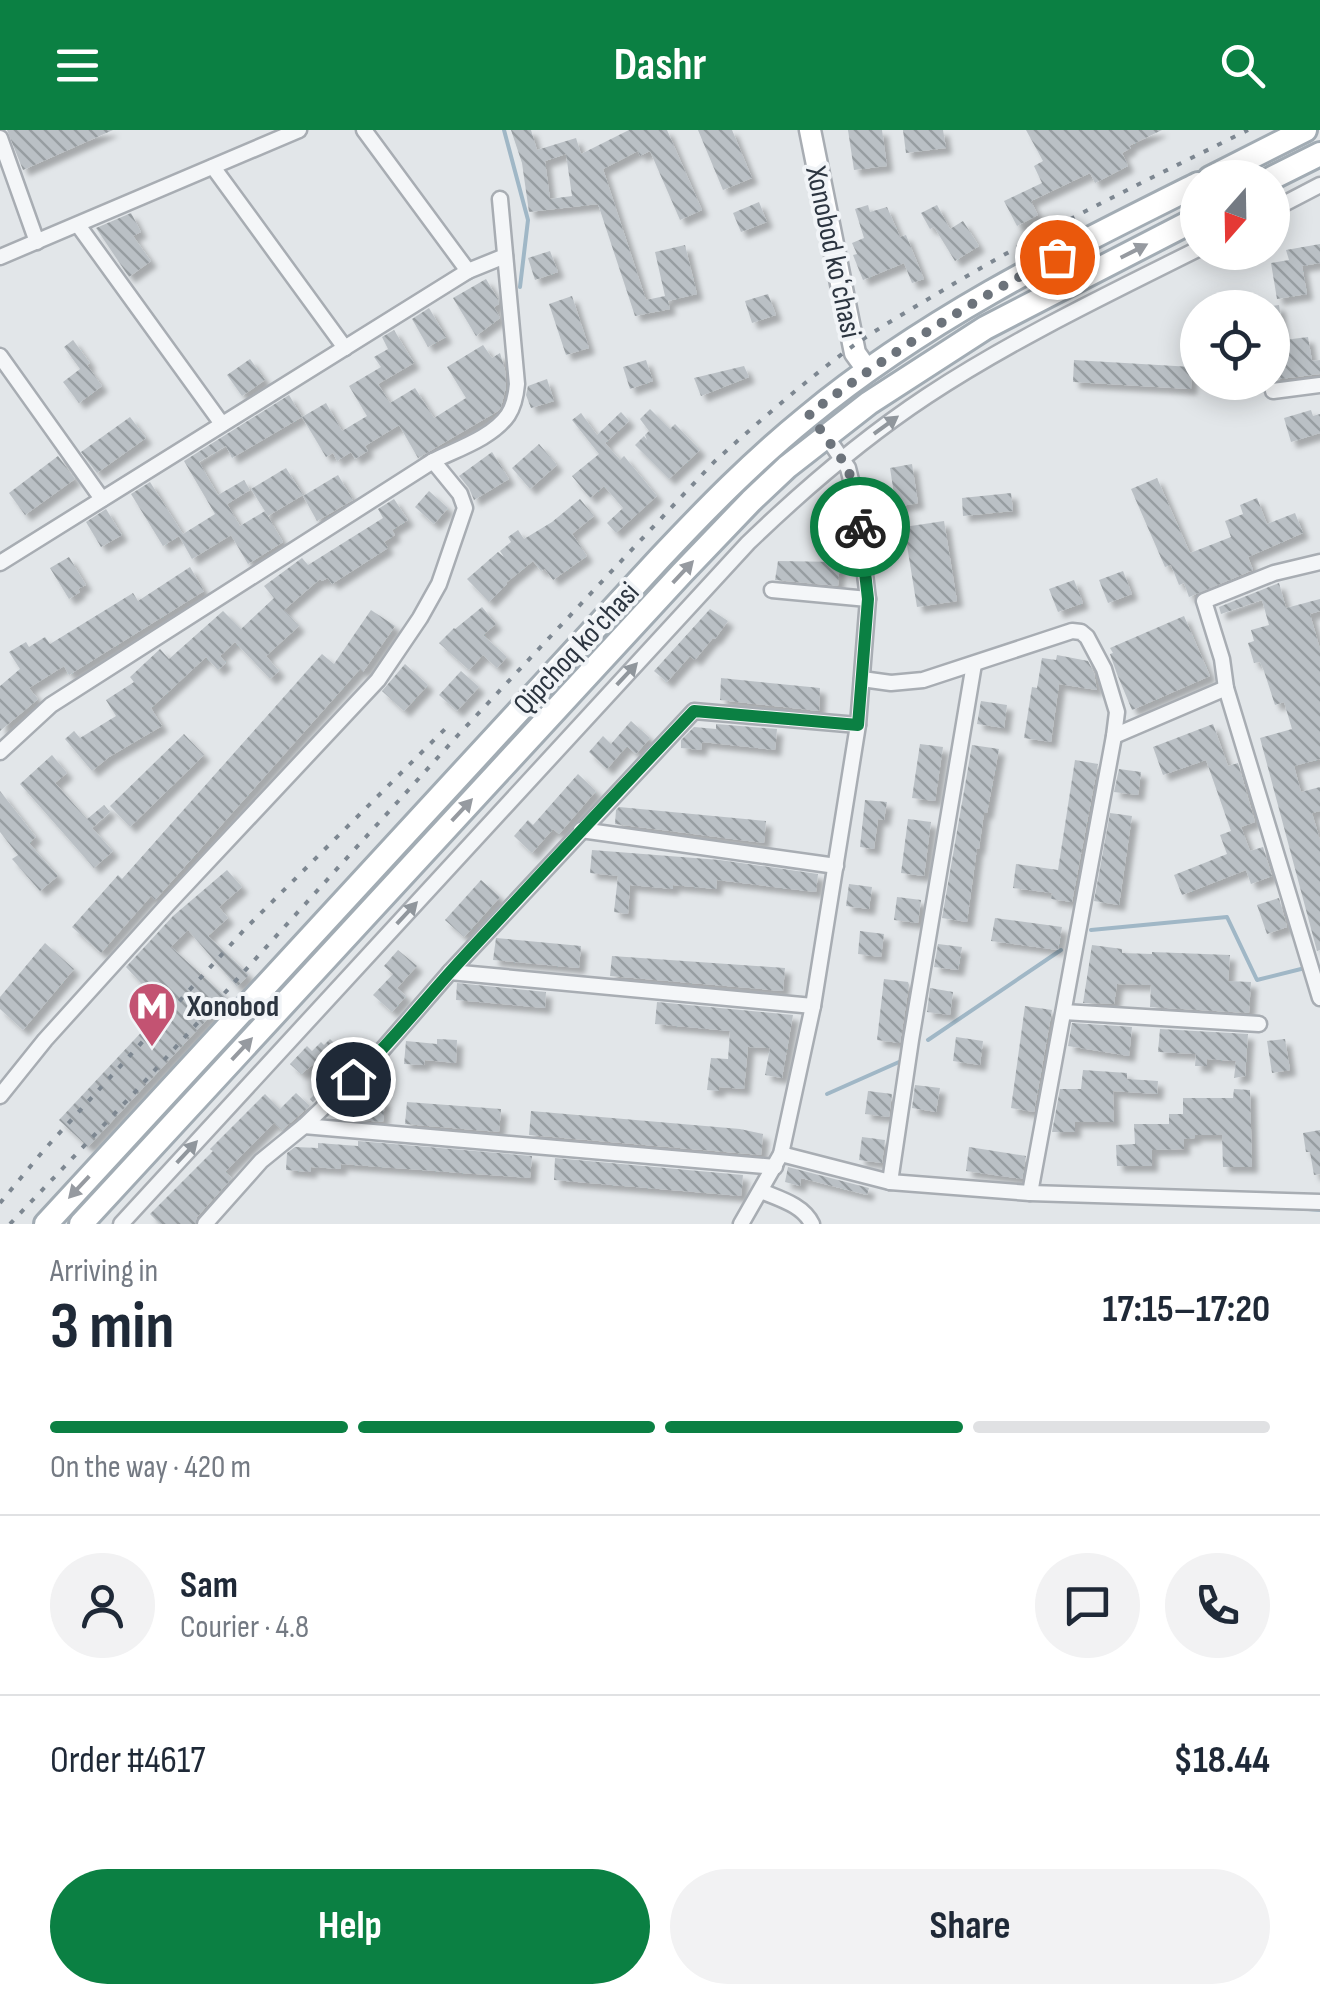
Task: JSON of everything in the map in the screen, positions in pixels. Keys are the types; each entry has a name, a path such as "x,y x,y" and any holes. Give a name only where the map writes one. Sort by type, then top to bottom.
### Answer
{"main road":[{"name":"Xonobod koʻchasi","path":"810,130 856,353 868,371"},
{"path":"1246,160 1305,130"},
{"path":"1290,169 1320,154"},
{"name":"Qipchoq ko'chasi","path":"46,1224 694,522 768,449 868,371 991,291 1180,193"},
{"name":"Qipchoq ko'chasi","path":"81,1224 693,560 787,467 883,394 985,328 1180,227"},
{"path":"868,371 883,394"},
{"path":"809,414 826,436"}],"street":[{"path":"0,257 299,130"},
{"path":"364,130 468,272"},
{"path":"0,138 37,242"},
{"path":"213,167 345,348"},
{"path":"1290,201 1320,185"},
{"path":"0,752 51,705 432,461 491,432 507,416 517,384 500,199"},
{"path":"78,224 222,424"},
{"path":"0,562 468,272 506,256"},
{"path":"120,1224 748,543 805,489 914,406 962,375 1180,258"},
{"path":"0,356 102,499"},
{"path":"1290,389 1320,385"},
{"path":"741,1224 778,1160 813,1006 858,725 868,599 856,500 848,468 826,436"},
{"path":"0,1096 45,1040 168,904 378,680 438,584 466,508 460,494 432,461"},
{"path":"1320,562 1274,573 1204,601 1222,659 1226,688 1320,998"},
{"path":"772,590 868,599"},
{"path":"862,679 891,683 924,680 1063,633 1080,632 1092,643 1104,670 1117,712 1114,736 1030,1193"},
{"path":"890,1182 974,664"},
{"path":"1114,736 1226,688"},
{"path":"204,1224 261,1160 304,1126 377,1056 450,972 694,711 858,725"},
{"path":"581,830 836,866"},
{"path":"450,972 813,1006"},
{"path":"1064,1012 1259,1024"},
{"path":"304,1126 778,1160 890,1182 1030,1193 1320,1202"},
{"path":"761,1191 800,1208 812,1224"}],"building":[{"path":"7,130 113,130 23,170"},
{"path":"511,130 531,130 537,150 576,138 581,154 629,130 667,130 702,210 680,220 650,151 640,156 638,151 603,169 646,300 665,296 655,252 685,245 697,294 668,301 670,309 635,316 598,204 529,212 522,163","holes":["566,154 572,196 550,199 545,161"]},
{"path":"698,130 732,130 752,178 723,190"},
{"path":"848,130 882,130 887,166 854,170"},
{"path":"903,130 943,130 946,148 906,153"},
{"path":"1026,130 1162,130 1122,153 1128,166 1095,183 1090,173 1031,201 1038,215 1017,226 1004,201 1042,183 1034,166 1043,161"},
{"path":"759,202 767,222 741,232 733,213"},
{"path":"868,205 870,212 887,207 900,237 906,235 924,279 912,283 904,263 863,280 852,243 864,238 855,209"},
{"path":"937,205 950,229 963,221 979,246 955,261 921,213"},
{"path":"131,213 141,232 133,236 151,261 129,277 96,228"},
{"path":"1320,244 1320,263 1302,266 1307,294 1290,297 1290,290 1276,290 1272,270 1290,270 1290,249"},
{"path":"550,251 558,272 535,280 528,258"},
{"path":"486,279 498,299 499,304 494,307 500,318 476,336 453,298"},
{"path":"768,294 776,315 752,323 745,301"},
{"path":"572,296 589,348 566,355 549,304"},
{"path":"429,308 446,337 428,347 412,319"},
{"path":"394,330 414,363 378,384 390,403 415,388 434,418 466,398 447,367 483,345 492,358 500,353 505,370 501,407 418,458 399,425 365,446 368,451 355,459 351,452 337,461 333,453 326,457 302,417 326,403 342,431 367,416 349,386 381,367 374,357 388,349 382,337"},
{"path":"1308,337 1312,361 1320,360 1320,374 1290,378 1290,339"},
{"path":"73,340 102,386 79,403 63,382 80,369 64,347"},
{"path":"250,359 265,380 242,396 227,375"},
{"path":"646,360 653,381 630,389 623,367"},
{"path":"1074,360 1180,366 1180,388 1073,382"},
{"path":"744,366 749,377 701,396 694,378"},
{"path":"547,379 554,401 531,408 526,395 528,386"},
{"path":"289,395 302,417 232,458 226,446 199,462 218,495 244,480 250,490 227,504 240,526 265,511 283,542 248,564 231,535 192,559 179,536 163,546 131,494 150,482 183,534 215,514 184,461"},
{"path":"650,409 670,429 675,424 700,450 669,479 635,445 644,436 647,440 645,435 649,431 640,419"},
{"path":"1311,410 1313,416 1320,414 1320,433 1291,442 1284,418"},
{"path":"621,412 629,421 605,443 620,460 624,456 657,496 616,533 607,523 623,508 604,486 590,498 572,476 599,454 572,420 581,413 597,435"},
{"path":"130,417 146,438 97,473 81,452"},
{"path":"539,444 557,465 530,489 512,468"},
{"path":"492,452 509,479 474,500 459,476"},
{"path":"58,456 75,479 25,515 9,493"},
{"path":"912,464 918,503 896,507 890,468"},
{"path":"286,468 303,495 268,516 251,489"},
{"path":"338,475 353,500 317,521 303,496"},
{"path":"1157,478 1190,553 1231,537 1225,521 1243,514 1240,505 1257,498 1267,524 1295,513 1303,533 1248,557 1253,570 1189,597 1171,565 1165,567 1131,489"},
{"path":"429,491 448,508 434,524 415,507"},
{"path":"1011,493 1013,511 963,516 962,498"},
{"path":"394,499 408,520 392,530 395,535 384,542 388,548 332,584 328,578 320,579 284,610 299,626 266,656 279,671 270,679 235,642 220,656 226,663 218,670 206,657 151,708 162,726 92,771 65,739 74,731 80,738 116,716 106,700 134,682 130,677 160,649 169,659 223,611 241,629 274,598 264,586 302,558 308,565 383,518 378,509"},
{"path":"580,499 594,516 572,534 587,556 553,580 533,561 489,602 467,579 498,552 504,557 500,551 511,542 508,537 518,530 524,539"},
{"path":"106,509 122,535 101,547 86,522"},
{"path":"944,521 957,601 917,607 904,527"},
{"path":"69,557 86,585 69,599 50,568"},
{"path":"778,561 840,562 838,586 775,580"},
{"path":"190,567 204,591 69,675 64,666 29,688 38,699 0,731 0,686 20,669 9,652 26,642 29,647 45,637 50,644 133,593 138,601"},
{"path":"1123,571 1132,594 1108,603 1099,580"},
{"path":"1074,580 1083,603 1058,612 1049,589"},
{"path":"1279,583 1286,608 1320,599 1320,611 1310,614 1320,649 1320,759 1294,766 1301,792 1320,787 1320,811 1312,813 1320,840 1317,951 1260,738 1292,729 1284,702 1275,705 1264,671 1260,662 1254,663 1248,643 1254,641 1251,630 1269,625 1262,600 1221,614 1219,607"},
{"path":"482,607 496,624 483,635 507,657 497,668 483,655 469,670 439,643"},
{"path":"710,609 728,621 695,660 690,656 667,682 654,671"},
{"path":"371,610 395,626 363,672 360,669 155,900 151,896 101,953 72,927 118,875 122,879 322,654 334,664"},
{"path":"1184,616 1210,676 1132,710 1110,648"},
{"path":"1057,655 1088,661 1097,690 1059,684 1051,742 1024,738 1032,687 1037,688 1042,658 1056,660"},
{"path":"405,664 428,685 404,711 382,691"},
{"path":"461,671 479,687 457,711 439,695"},
{"path":"721,678 820,688 819,711 720,700"},
{"path":"981,701 1007,705 1004,728 977,724"},
{"path":"631,721 650,738 636,754 627,746 607,769 589,752 603,736 611,744"},
{"path":"716,724 777,729 775,750 702,742 701,750 681,748 681,740 694,727 716,729"},
{"path":"1213,724 1228,766 1238,763 1255,822 1241,827 1250,851 1263,847 1272,876 1251,884 1246,870 1182,895 1174,875 1227,854 1220,835 1231,831 1206,760 1163,775 1153,747"},
{"path":"184,734 204,755 130,827 110,806"},
{"path":"920,744 943,747 935,801 912,798"},
{"path":"972,745 999,749 977,848 967,922 942,918"},
{"path":"52,755 67,773 55,783 87,819 104,805 110,812 92,828 113,851 94,868 20,784"},
{"path":"1075,760 1098,764 1072,902 1051,899 1052,893 1013,888 1016,864 1058,870"},
{"path":"1119,769 1141,772 1138,795 1114,792"},
{"path":"578,774 596,791 559,834 553,829 532,853 514,836 528,820 533,825"},
{"path":"0,791 36,837 29,843 58,876 40,891 12,859 18,855 0,832"},
{"path":"865,800 887,802 884,820 878,819 874,849 860,847"},
{"path":"619,807 766,821 764,843 615,824"},
{"path":"1110,813 1132,816 1119,905 1094,901"},
{"path":"908,819 931,822 924,876 901,873"},
{"path":"592,850 720,860 818,874 816,892 717,880 716,889 630,885 628,914 614,912 618,876 590,873"},
{"path":"227,870 242,887 219,907 228,918 208,936 249,975 237,987 188,930 171,947 227,998 88,1147 59,1120 164,1008 126,967 173,916"},
{"path":"481,880 500,897 464,937 445,920"},
{"path":"849,884 872,887 869,909 846,906"},
{"path":"897,897 921,900 918,923 894,920"},
{"path":"1279,898 1287,927 1267,934 1257,905"},
{"path":"995,918 1062,927 1058,950 991,941"},
{"path":"860,931 884,934 881,957 858,954"},
{"path":"496,938 581,946 579,968 493,960"},
{"path":"45,943 74,969 23,1030 0,1009 0,997"},
{"path":"938,944 962,947 958,970 934,967"},
{"path":"1092,945 1122,949 1122,953 1230,955 1228,981 1251,982 1249,1013 1150,1007 1151,985 1117,984 1114,1004 1083,1003"},
{"path":"398,950 417,966 397,988 406,996 392,1012 373,995 393,974 384,966"},
{"path":"612,956 785,968 783,991 610,976"},
{"path":"884,979 909,985 900,1043 877,1040"},
{"path":"457,983 546,992 545,1008 456,1000"},
{"path":"930,988 953,992 950,1015 927,1012"},
{"path":"657,1002 793,1015 782,1078 765,1075 770,1048 748,1047 744,1089 707,1090 711,1058 728,1059 730,1031 655,1024"},
{"path":"1025,1006 1052,1010 1034,1112 1011,1108"},
{"path":"1072,1023 1132,1027 1129,1056 1068,1046"},
{"path":"1160,1029 1248,1034 1245,1076 1234,1078 1236,1061 1207,1059 1207,1066 1195,1066 1196,1054 1158,1052"},
{"path":"956,1037 983,1041 980,1065 953,1061"},
{"path":"330,1039 347,1056 355,1048 362,1055 313,1102 310,1099 335,1074 320,1059 301,1074 290,1064 307,1046 312,1051"},
{"path":"437,1039 457,1040 456,1063 425,1060 424,1065 404,1064 406,1041 437,1044"},
{"path":"1285,1039 1290,1070 1272,1073 1267,1041"},
{"path":"1083,1070 1127,1073 1127,1079 1158,1081 1157,1094 1113,1091 1114,1122 1075,1122 1075,1132 1052,1132 1060,1089 1081,1089"},
{"path":"915,1085 940,1088 936,1112 912,1108"},
{"path":"1234,1089 1250,1090 1252,1167 1223,1167 1222,1135 1184,1139 1184,1149 1152,1150 1152,1166 1117,1166 1116,1145 1135,1144 1134,1124 1169,1124 1169,1114 1183,1114 1183,1098 1233,1098"},
{"path":"868,1091 892,1094 889,1117 865,1114"},
{"path":"296,1093 310,1106 282,1130 274,1123 225,1172 232,1178 195,1224 160,1224 150,1214 265,1094 280,1109"},
{"path":"360,1098 385,1100 383,1122 359,1120"},
{"path":"407,1102 501,1109 499,1132 405,1124"},
{"path":"531,1111 740,1129 763,1134 761,1155 529,1135"},
{"path":"1320,1130 1320,1174 1314,1175 1303,1133"},
{"path":"862,1137 885,1140 882,1163 859,1160"},
{"path":"358,1141 532,1156 530,1178 341,1164 341,1169 286,1170 287,1153 295,1147 318,1148 318,1143 358,1146"},
{"path":"969,1147 1026,1156 1022,1179 966,1171"},
{"path":"555,1158 743,1175 741,1196 554,1180"},
{"path":"788,1167 869,1188 867,1195 801,1178 800,1186 785,1182"}],"waterway":[{"path":"504,130 528,220 520,287"},
{"path":"1091,930 1227,917 1257,980 1305,968"},
{"path":"928,1040 1061,950"},
{"path":"827,1094 899,1062"},
{"path":"1296,1208 1320,1210"}],"railway":[{"path":"10,1224 136,1091 459,734 714,462 745,434 825,367 892,320 1057,226 1248,130"},
{"path":"0,1203 245,929 445,729"}],"way so far":[{"path":"860,527 848,468 809,414 896,350 991,291 1057,257"}],"place":[{"name":"Xonobod","path":"152,1048"}],"route":[{"path":"353,1079 694,711 858,725 868,599 860,527"}]}
